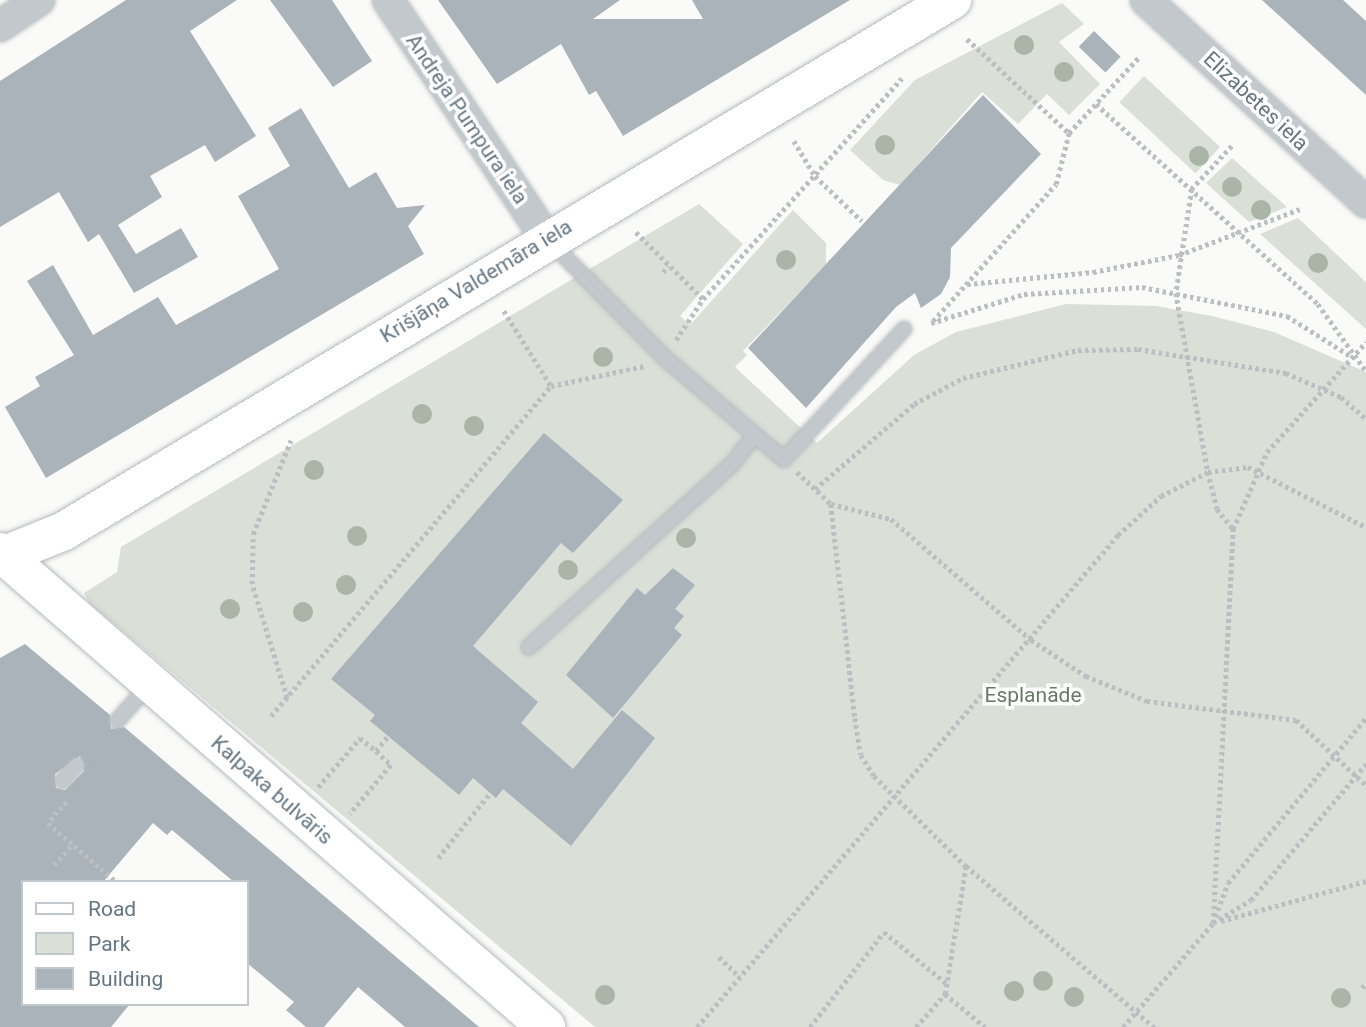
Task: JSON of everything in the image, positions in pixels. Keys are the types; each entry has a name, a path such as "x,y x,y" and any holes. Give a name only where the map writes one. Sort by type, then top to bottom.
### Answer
{"main road":[{"name":"Krišjāņa Valdemāra iela","path":"1,555 64,531 546,238 951,0"},
{"name":"Kalpaka bulvāris","path":"1,555 546,1027"}],"street":[{"path":"0,26 39,0"},
{"name":"Andreja Pumpura iela","path":"388,0 546,238"},
{"name":"Elizabetes iela","path":"1146,0 1366,202"}],"lane":[{"path":"546,238 665,358 784,459 905,329"},
{"path":"529,648 733,463 755,435"},
{"path":"117,721 150,684"},
{"path":"62,781 77,765"}],"path":[{"path":"967,39 1069,133"},
{"path":"922,333 1056,184 1069,133 1140,56"},
{"path":"271,716 551,386 665,358 703,299 902,78"},
{"path":"1096,104 1318,304 1352,357 1366,371"},
{"path":"794,141 815,177 862,221"},
{"path":"1232,146 1192,189 1179,255 1175,293 1217,509 1233,529"},
{"path":"966,284 1093,272 1179,255 1300,209"},
{"path":"636,232 703,299"},
{"path":"663,272 669,266"},
{"path":"931,323 1065,287 1113,284 1175,293 1287,316 1352,357"},
{"path":"504,311 551,386"},
{"path":"1213,923 1233,529 1258,470 1366,342"},
{"path":"815,489 914,404 963,378 1078,349 1186,354 1286,373 1322,392 1340,397 1366,419"},
{"path":"286,698 253,584 253,534 291,440"},
{"path":"784,459 831,504 891,519 1031,640 1086,676 1147,701 1225,708 1296,720 1337,752 1366,785"},
{"path":"697,1027 891,797 1135,518 1208,471 1258,470 1366,527"},
{"path":"831,504 861,755 891,797 966,866 1154,1027"},
{"path":"1213,923 1228,883 1366,718"},
{"path":"376,751 388,736"},
{"path":"333,769 360,738 376,751 391,765 365,796"},
{"path":"1123,1027 1213,923 1251,900 1366,764"},
{"path":"75,793 48,823 114,880"},
{"path":"438,858 490,793"},
{"path":"54,865 73,844"},
{"path":"916,1027 945,994 966,866"},
{"path":"1213,923 1366,881"},
{"path":"810,1027 884,932 947,984"},
{"path":"719,957 740,976"},
{"path":"945,994 985,1027"}],"green space":[{"path":"1062,3 1084,24 1059,42 1100,84 1069,115 1047,94 1018,124 982,92 900,185 883,180 850,150 915,80"},
{"path":"1144,76 1220,147 1196,173 1119,102"},
{"path":"1232,158 1287,207 1249,222 1206,183"},
{"name":"Esplanāde","path":"699,204 743,244 680,316 690,325 793,210 826,243 826,265 743,351 747,355 735,367 817,443 914,355 956,332 1066,304 1156,306 1212,316 1274,332 1366,372 1366,1027 595,1027 89,603 84,593 117,572 121,547"},
{"path":"1298,218 1366,282 1366,329 1260,234"}],"building":[{"path":"126,0 237,0 190,31 256,136 215,162 205,145 150,176 162,197 118,225 136,254 181,228 198,257 134,293 99,234 88,242 59,192 0,227 0,81"},
{"path":"270,0 332,0 372,61 333,87"},
{"path":"438,0 620,0 593,19 703,19 692,0 850,0 623,136 596,91 589,95 561,44 497,84"},
{"path":"1262,0 1343,0 1366,21 1366,95"},
{"path":"1094,31 1121,57 1105,73 1079,47"},
{"path":"983,95 1041,154 951,248 950,277 941,294 921,308 915,293 896,307 806,408 748,348"},
{"path":"301,108 349,188 376,172 397,208 425,205 408,226 424,254 46,478 5,407 40,386 35,377 74,355 27,281 53,265 93,335 158,297 176,325 279,269 238,196 290,166 268,128"},
{"path":"544,433 623,500 573,553 561,543 473,646 538,702 521,723 573,769 622,710 655,738 571,846 503,789 496,798 473,778 459,795 370,721 375,715 331,679"},
{"path":"673,568 695,585 675,609 684,616 674,628 682,635 613,718 566,675 637,588 645,595"},
{"path":"25,644 110,715 111,729 124,727 479,1027 405,1027 358,987 324,1027 306,1027 286,1010 294,1002 248,964 248,880 232,880 172,830 167,835 153,823 105,880 21,880 21,1006 128,1006 111,1027 0,1027 0,658","holes":["80,756 84,771 65,790 56,788 55,774"]}]}
